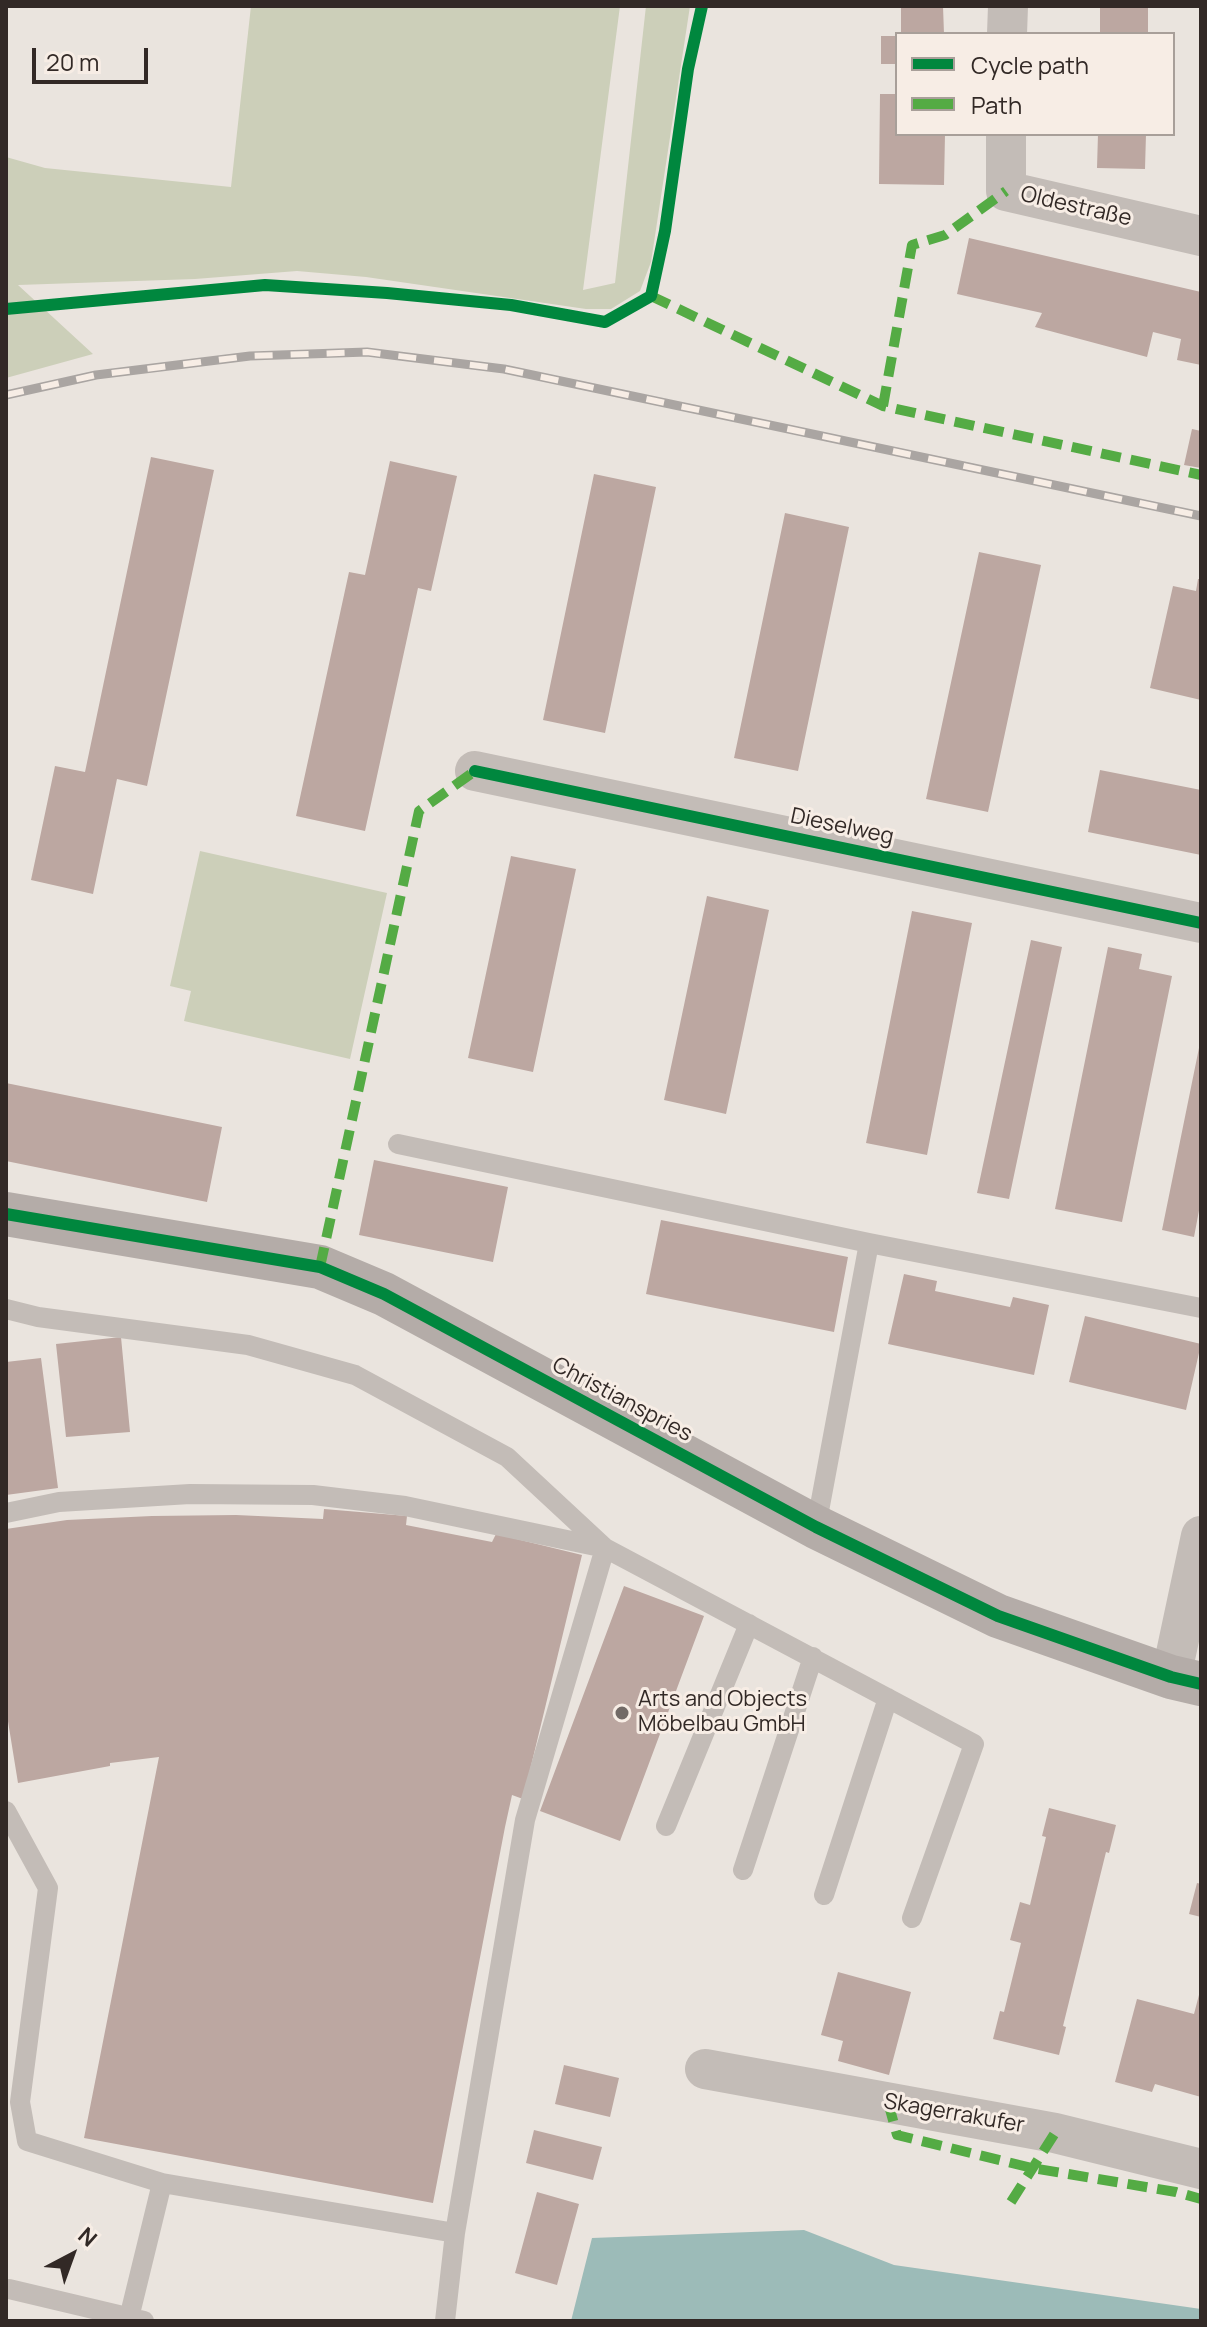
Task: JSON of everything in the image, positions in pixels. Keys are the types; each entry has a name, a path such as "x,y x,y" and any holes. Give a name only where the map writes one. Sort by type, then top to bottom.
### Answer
{"street":[{"path":"1007,32 1008,6"},
{"name":"Oldestraße","path":"1006,136 1006,191 1201,236"},
{"name":"Dieselweg","path":"475,771 1201,923"},
{"name":"Christianspries","path":"6,1214 320,1267 384,1294 816,1527 998,1616 1186,1680"},
{"path":"1186,1680 1201,1536"},
{"name":"Skagerrakufer","path":"705,2069 1055,2133 1201,2169"}],"lane":[{"path":"398,1144 869,1243 1201,1308"},
{"path":"816,1527 869,1243"},
{"path":"6,1309 38,1317 248,1345 355,1375 507,1457 605,1548 974,1744 912,1918"},
{"path":"6,1513 59,1502 176,1494 313,1495 405,1506 605,1548"},
{"path":"445,2321 455,2233 525,1820 605,1548"},
{"path":"666,1826 749,1624"},
{"path":"743,1870 813,1657"},
{"path":"824,1895 888,1698"},
{"path":"6,1811 48,1888 13,2101 27,2141 162,2183 455,2233"},
{"path":"9,2289 136,2319 162,2183"}],"green space":[{"path":"251,6 620,6 583,290 615,283 646,6 690,6 651,262 640,291 611,309 586,309 366,277 297,271 195,279 18,285 93,354 6,378 6,157 45,168 231,187"},
{"path":"200,851 387,893 350,1059 184,1021 191,991 170,986"}],"water":[{"path":"804,2230 894,2265 1201,2309 1201,2321 571,2321 592,2238"}],"building":[{"path":"901,6 943,6 944,32 901,32"},
{"path":"1100,6 1148,6 1148,32 1100,32"},
{"path":"881,36 895,36 895,64 881,64"},
{"path":"880,94 895,94 895,136 945,136 944,185 879,184"},
{"path":"1098,136 1146,136 1145,169 1097,168"},
{"path":"969,238 1201,292 1201,365 1177,360 1181,339 1153,332 1147,357 1035,327 1042,313 957,294"},
{"path":"1192,429 1201,431 1201,468 1184,465"},
{"path":"151,457 214,470 147,786 117,779 93,894 31,880 55,766 85,772"},
{"path":"390,461 457,476 431,591 418,588 365,831 296,816 349,572 365,575"},
{"path":"594,474 656,487 605,733 543,720"},
{"path":"785,513 849,527 798,771 734,758"},
{"path":"979,552 1041,565 988,812 926,799"},
{"path":"1198,579 1201,579 1201,700 1150,688 1173,586 1196,591"},
{"path":"1100,770 1201,790 1201,855 1088,832"},
{"path":"511,856 576,869 533,1072 468,1058"},
{"path":"707,896 769,910 726,1114 664,1100"},
{"path":"912,911 972,923 927,1155 866,1143"},
{"path":"1031,940 1062,947 1009,1199 977,1193"},
{"path":"1108,947 1142,954 1139,969 1172,976 1122,1222 1055,1209"},
{"path":"1200,1043 1201,1200 1194,1237 1162,1230"},
{"path":"6,1083 222,1127 207,1202 6,1161"},
{"path":"374,1160 508,1187 493,1262 359,1235"},
{"path":"661,1220 848,1257 834,1332 646,1294"},
{"path":"904,1274 937,1281 935,1291 1010,1307 1013,1297 1049,1305 1034,1375 888,1344"},
{"path":"1085,1316 1201,1344 1186,1410 1069,1382"},
{"path":"121,1337 130,1432 66,1437 56,1344"},
{"path":"41,1358 58,1488 6,1495 6,1362"},
{"path":"324,1509 407,1516 406,1525 492,1542 496,1534 582,1555 523,1799 512,1795 433,2203 84,2138 159,1757 110,1763 110,1766 18,1783 6,1709 6,1529 67,1520 152,1516 236,1515 323,1519"},
{"name":"Arts and Objects Möbelbau GmbH","path":"624,1586 704,1616 620,1841 540,1811"},
{"path":"1049,1808 1116,1825 1109,1853 1106,1852 1063,2026 1066,2027 1059,2055 993,2039 1000,2011 1004,2012 1021,1943 1010,1940 1020,1902 1030,1905 1046,1837 1042,1836"},
{"path":"1197,1883 1201,1884 1201,1917 1189,1914"},
{"path":"838,1972 911,1992 889,2075 838,2061 843,2041 821,2035"},
{"path":"1200,1991 1201,2097 1155,2084 1152,2092 1115,2082 1137,1999 1194,2014"},
{"path":"564,2065 619,2078 610,2117 555,2104"},
{"path":"534,2130 602,2147 593,2180 526,2163"},
{"path":"537,2192 579,2204 557,2285 515,2273"}],"railway":[{"path":"6,395 96,375 250,356 367,352 504,369 1201,516"}],"marked path":[{"path":"883,406 912,245 945,235 1006,191"},
{"path":"651,296 883,406 1201,475"},
{"path":"320,1267 419,811 475,771"},
{"path":"888,2102 897,2135 1032,2168 1201,2199"},
{"path":"1011,2202 1055,2133"}],"cycle path":[{"path":"6,309 265,285 511,305 605,322 651,296 665,231 688,69 702,6"},
{"path":"475,771 1201,923"},
{"path":"6,1214 320,1267 384,1294 816,1527 998,1616 1171,1677 1201,1684"}],"place":[{"name":"Arts and Objects Möbelbau GmbH","path":"622,1713"}]}
